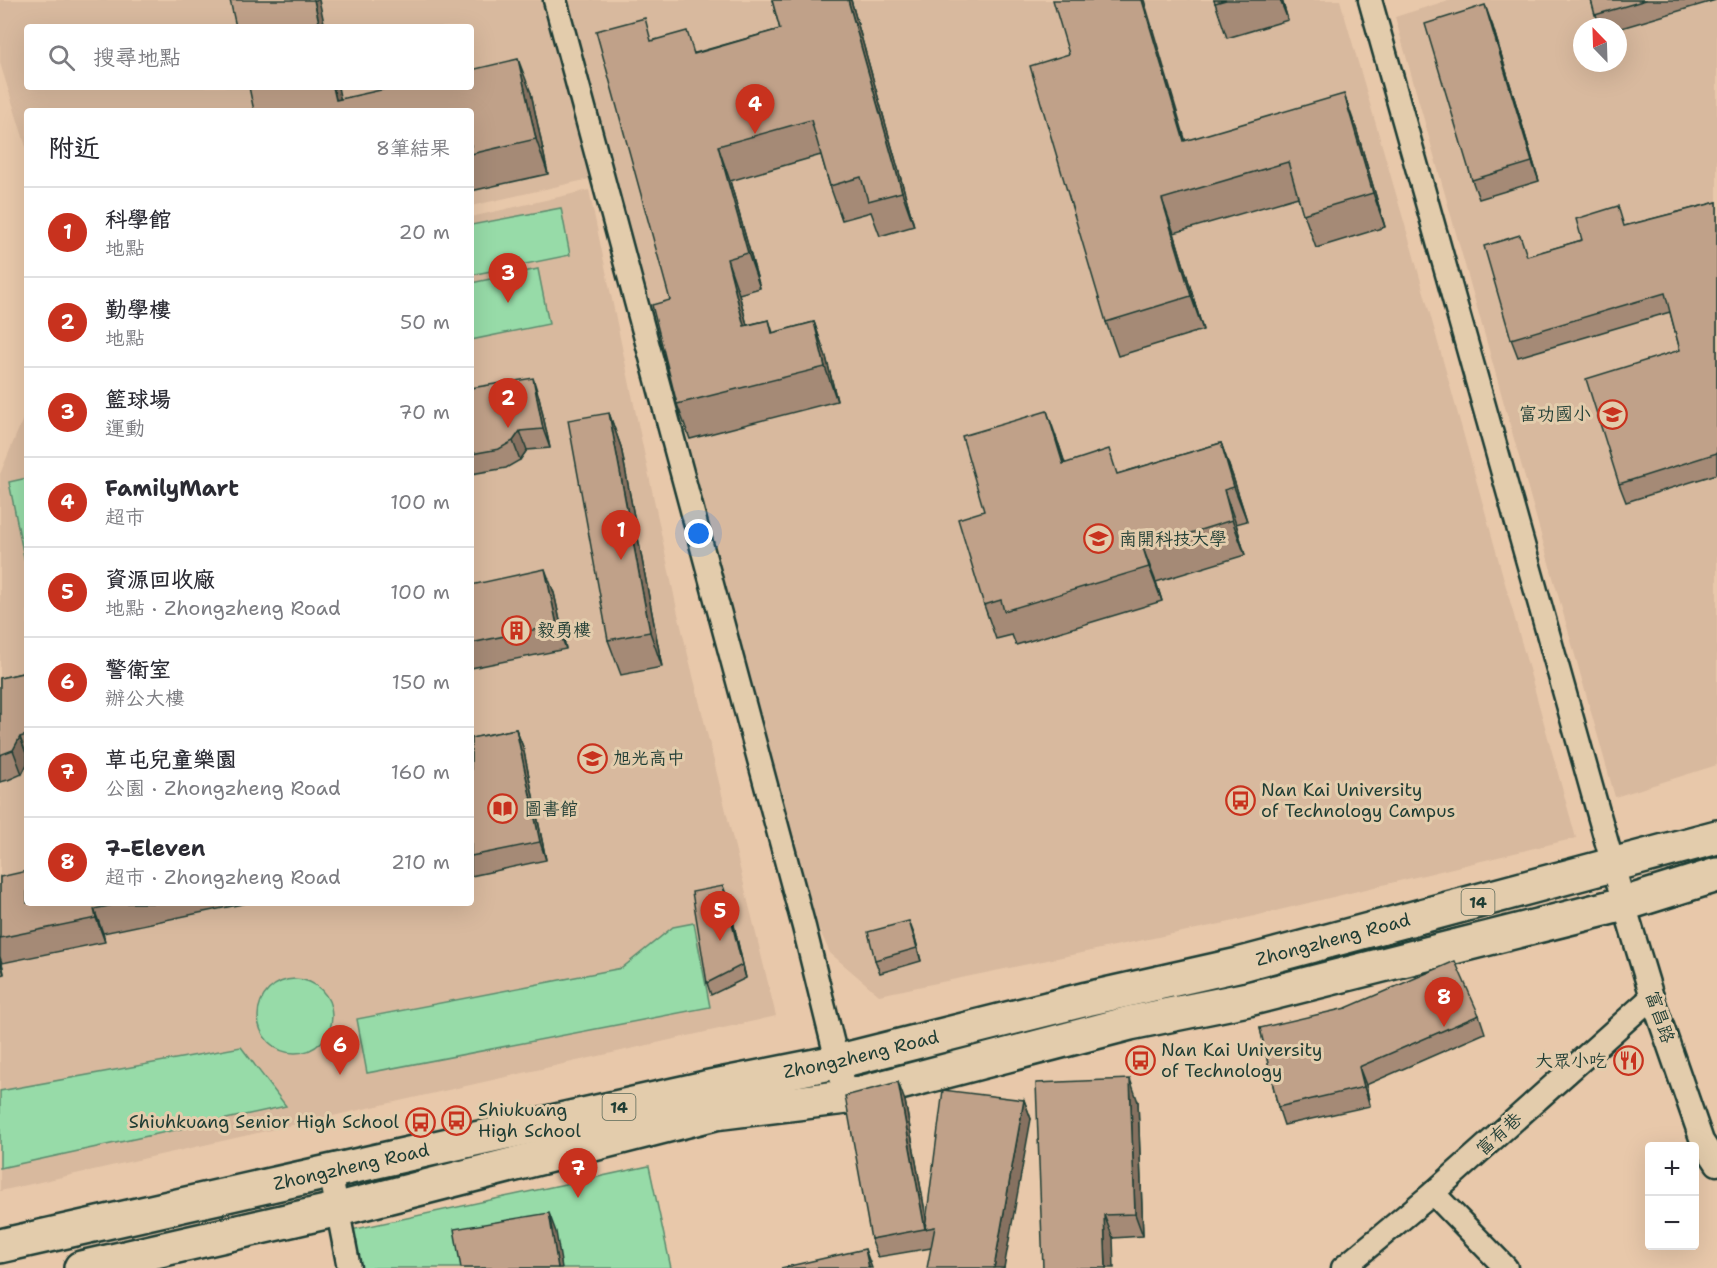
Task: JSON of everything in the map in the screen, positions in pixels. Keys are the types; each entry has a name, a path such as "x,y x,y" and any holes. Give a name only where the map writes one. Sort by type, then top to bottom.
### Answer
{"main road":[{"name":"Zhongzheng Road","path":"0,1246 694,1090 837,1062 1087,999 1238,966 1717,837"},
{"name":"Zhongzheng Road","path":"81,1268 339,1209 715,1113 846,1097 1130,1023 1248,999 1624,904 1717,875"}],"street":[{"path":"555,0 801,915 846,1097"},
{"name":"富昌路","path":"1370,0 1624,904 1652,996 1702,1141 1717,1164"},
{"name":"富有巷","path":"1343,1268 1432,1193 1652,996"},
{"path":"330,1171 349,1268"},
{"path":"1432,1193 1506,1268"}],"shaded area":[{"name":"南開科技大學","path":"0,0 1340,0 1576,838 1230,922 879,995 830,953 772,825 615,173 474,205 474,108 24,108 24,140 0,63"},
{"name":"富功國小","path":"1449,0 1717,0 1717,765 1615,797 1395,17"},
{"name":"旭光高中","path":"589,190 678,614 776,1016 0,1191 0,474 24,416 24,906 474,906 474,216"}],"green space":[{"path":"561,208 570,255 474,274 474,224"},
{"path":"538,269 549,324 474,339 474,282"},
{"path":"24,479 24,557 9,482"},
{"path":"694,923 710,1007 367,1073 357,1019 622,968 673,927"},
{"path":"295,979 309,982 321,990 329,1002 332,1016 329,1030 321,1042 309,1050 295,1053 281,1050 269,1042 261,1030 258,1016 261,1002 269,990 281,982"},
{"path":"241,1047 286,1106 0,1168 0,1091"},
{"path":"649,1166 671,1268 359,1268 351,1230"}],"building":[{"path":"230,0 314,0 319,24 235,24"},
{"path":"772,0 848,0 902,192 868,201 861,177 830,186 811,120 718,146 748,253 727,259 744,326 769,320 772,333 814,322 825,367 677,404 652,305 670,300 596,31 645,18 651,41 687,31 694,54 780,29"},
{"path":"1053,0 1142,0 1184,141 1344,94 1373,193 1303,214 1288,162 1162,199 1191,296 1106,322 1030,66 1069,54"},
{"path":"1591,0 1646,0 1595,15"},
{"path":"1485,5 1532,162 1472,180 1425,24"},
{"path":"518,59 536,139 474,153 474,108 253,108 250,90 334,90 336,100 381,90 474,90 474,69"},
{"path":"1717,202 1717,453 1619,484 1586,379 1680,350 1665,293 1511,339 1484,246 1520,235 1527,256 1582,240 1576,219 1618,206 1624,226"},
{"path":"533,378 543,429 520,431 513,441 499,449 474,453 474,388"},
{"path":"1047,411 1063,464 1109,449 1117,474 1221,443 1234,487 1224,490 1232,520 1143,548 1149,567 1004,611 1001,600 984,605 958,519 984,511 962,436"},
{"path":"609,413 650,632 608,640 568,420"},
{"path":"545,569 557,625 474,642 474,584"},
{"path":"24,673 24,736 20,737 13,750 0,755 0,678"},
{"name":"圖書館","path":"516,729 540,842 474,855 474,737"},
{"path":"24,872 24,906 108,906 94,909 96,918 0,938 0,877"},
{"path":"723,886 742,965 707,983 692,892"},
{"path":"909,921 917,948 875,960 868,932"},
{"path":"1455,961 1479,1015 1359,1067 1364,1087 1278,1107 1260,1028 1346,1008"},
{"path":"1130,1079 1135,1214 1104,1215 1106,1268 1043,1268 1036,1083"},
{"path":"898,1082 925,1229 871,1239 845,1096"},
{"path":"943,1090 1024,1100 994,1268 927,1268 935,1227 925,1229"},
{"path":"549,1213 558,1268 461,1268 454,1229"},
{"path":"865,1249 869,1268 781,1268"}],"place":[{"name":"FamilyMart","path":"755,134"},
{"name":"籃球場","path":"508,303"},
{"name":"富功國小","path":"1612,414"},
{"name":"勤學樓","path":"508,428"},
{"name":"南開科技大學","path":"1098,539"},
{"name":"科學館","path":"621,560"},
{"name":"毅勇樓","path":"516,630"},
{"name":"旭光高中","path":"592,758"},
{"name":"Nan Kai University of Technology Campus","path":"1240,800"},
{"name":"圖書館","path":"503,809"},
{"name":"資源回收廠","path":"720,941"},
{"name":"7-Eleven","path":"1444,1027"},
{"name":"Nan Kai University of Technology","path":"1140,1060"},
{"name":"大眾小吃","path":"1628,1061"},
{"name":"警衛室","path":"340,1075"},
{"name":"Shiukuang High School","path":"457,1120"},
{"name":"Shiuhkuang Senior High School","path":"420,1122"},
{"name":"草屯兒童樂園","path":"578,1198"}]}
